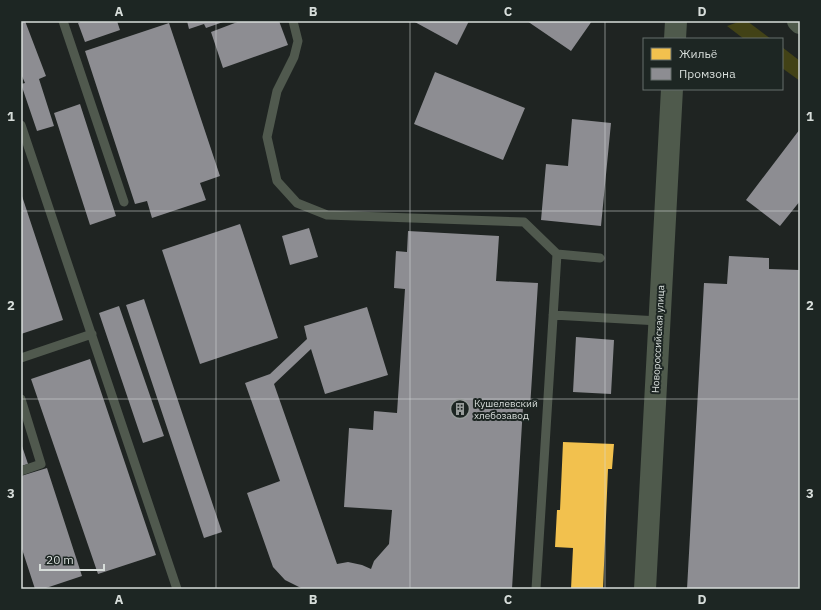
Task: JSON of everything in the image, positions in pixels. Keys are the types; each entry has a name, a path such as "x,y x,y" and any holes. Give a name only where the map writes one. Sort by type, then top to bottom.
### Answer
{"main road":[{"path":"662,38 663,21"},
{"path":"675,38 676,21"},
{"name":"Новороссийская улица","path":"645,589 660,90"},
{"name":"Новороссийская улица","path":"633,589 672,90"}],"lane":[{"path":"63,21 124,202"},
{"path":"293,21 298,41 294,57 277,91 267,137 277,181 297,202 327,215 524,222 557,254 600,258"},
{"path":"21,125 177,589"},
{"path":"536,589 557,254"},
{"path":"554,315 653,321"},
{"path":"21,358 92,334"},
{"path":"21,399 41,464 21,470"}],"shaded area":[{"path":"741,21 747,21 770,38 743,38 727,26"},
{"path":"783,48 800,61 800,81 783,69"}],"building: Жильё":[{"path":"563,442 614,444 612,469 608,469 603,589 571,589 573,548 555,547 557,510 560,510"}],"building: Промзона":[{"path":"21,21 25,21 46,76 39,79 54,126 37,131 21,84 25,83 21,74"},
{"path":"83,21 117,21 120,30 85,42 78,23"},
{"path":"187,21 226,21 206,28 204,24 189,29"},
{"path":"240,21 279,21 288,45 223,68 211,32"},
{"path":"413,21 469,21 457,45"},
{"path":"527,21 592,21 571,51"},
{"path":"169,23 220,176 200,183 206,200 152,218 147,201 135,204 85,51"},
{"path":"435,72 525,108 503,160 414,124"},
{"path":"80,104 116,216 90,225 54,113"},
{"path":"572,119 611,123 601,226 541,220 546,164 568,166"},
{"path":"800,129 800,201 780,226 746,200"},
{"path":"21,193 63,320 21,334"},
{"path":"240,224 278,338 200,364 162,250"},
{"path":"309,228 318,257 290,265 282,236"},
{"name":"Кушелевский хлебозавод","path":"408,231 499,236 496,281 538,283 530,408 523,407 512,589 300,589 301,588 285,580 273,567 247,493 280,481 245,383 270,374 307,339 304,326 367,307 388,375 325,394 311,349 274,384 337,564 348,562 362,565 371,569 374,561 389,544 392,510 344,507 349,428 373,430 374,411 397,413 405,289 394,288 396,251 407,252"},
{"path":"729,256 769,258 769,269 800,270 800,589 687,589 704,283 727,284"},
{"path":"144,299 222,532 204,538 126,305"},
{"path":"119,306 164,436 143,443 99,313"},
{"path":"576,337 614,340 611,394 573,392"},
{"path":"90,359 156,555 98,574 31,379"},
{"path":"21,443 28,464 21,466"},
{"path":"47,468 82,576 43,589 35,589 21,546 21,476"}],"place":[{"name":"Кушелевский хлебозавод","path":"460,409"}]}
